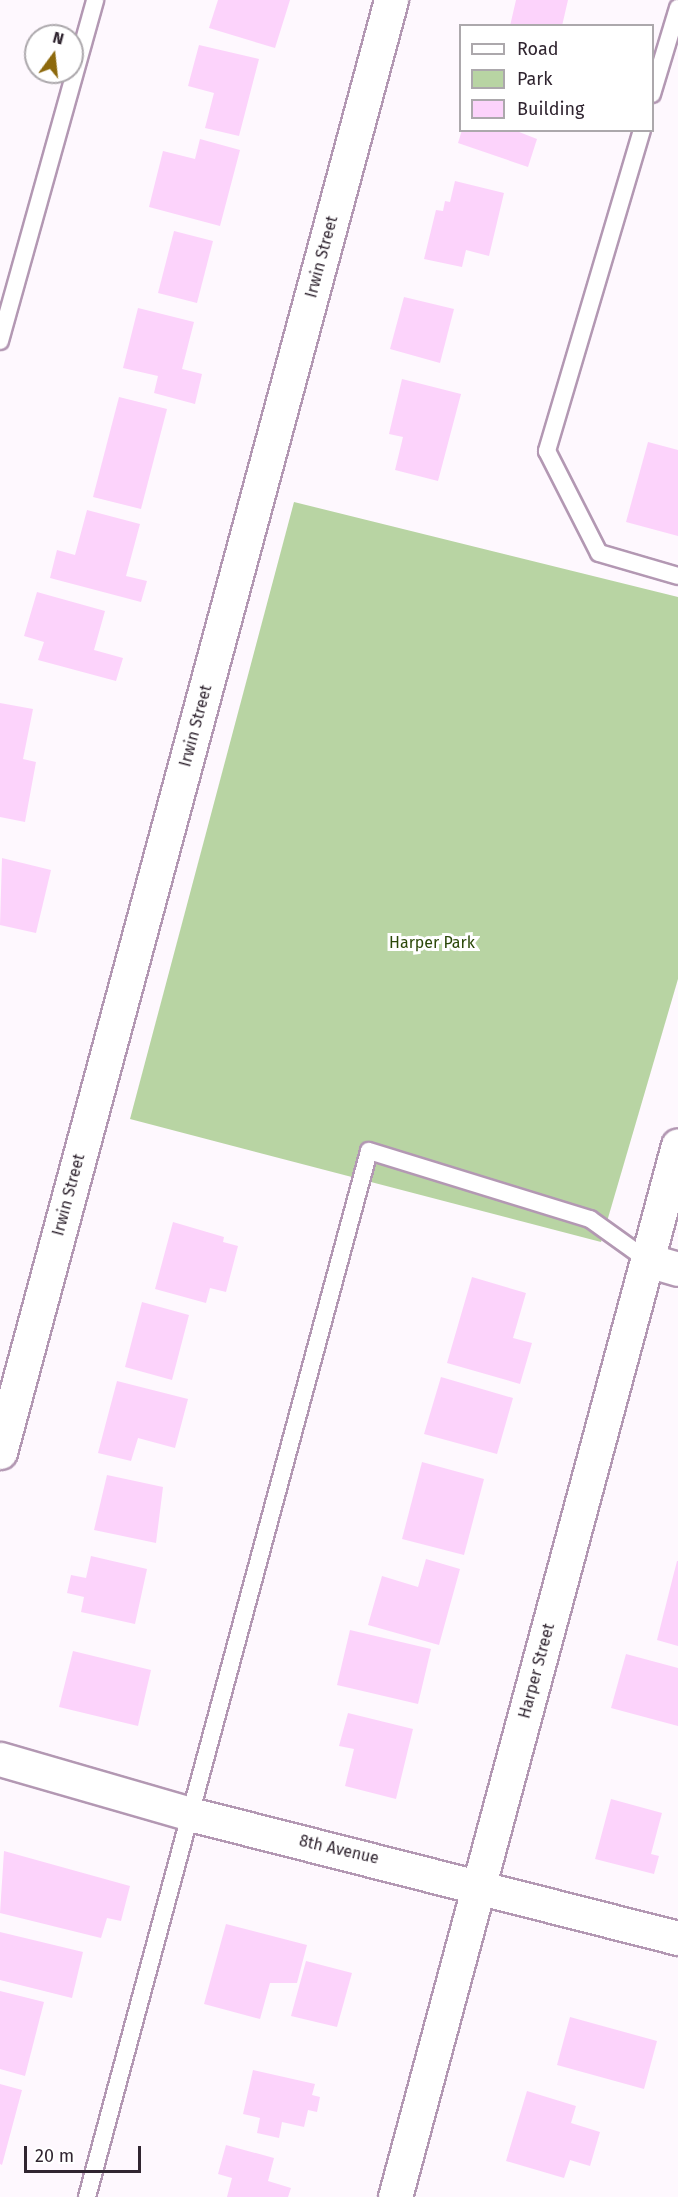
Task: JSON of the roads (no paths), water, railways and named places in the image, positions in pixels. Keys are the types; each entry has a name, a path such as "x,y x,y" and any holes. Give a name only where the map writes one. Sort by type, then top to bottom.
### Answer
{"street":[{"name":"Irwin Street","path":"0,1452 391,0"},
{"name":"Harper Street","path":"395,2197 678,1145"},
{"path":"647,1260 678,1269"},
{"name":"8th Avenue","path":"0,1759 190,1814 480,1884 678,1938"}],"lane":[{"path":"0,341 95,0"},
{"path":"654,87 678,8"},
{"path":"641,132 547,451 599,553 678,576"},
{"path":"87,2197 369,1151 590,1219 647,1260"}],"park label":[{"name":"Harper Park","path":"432,943"}]}
